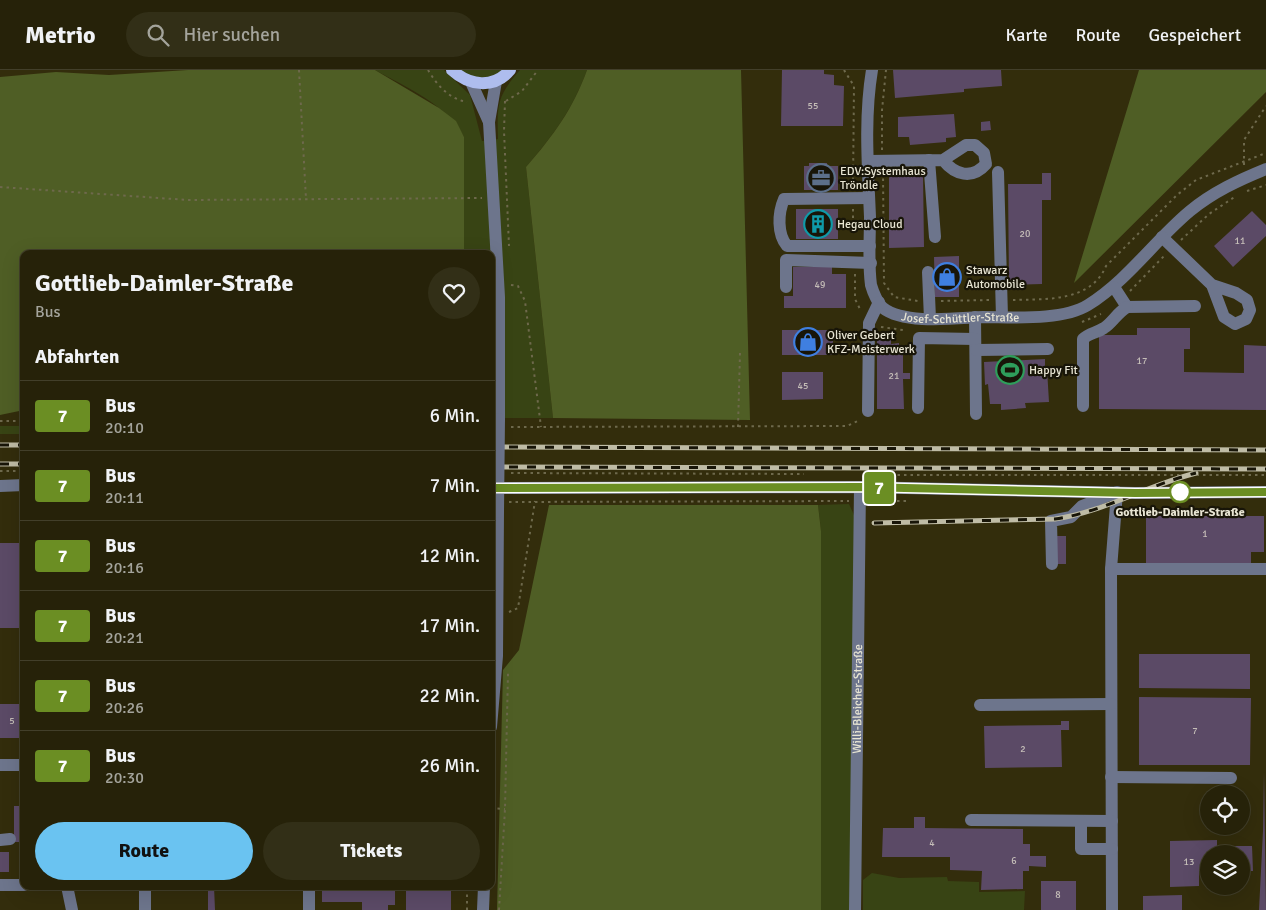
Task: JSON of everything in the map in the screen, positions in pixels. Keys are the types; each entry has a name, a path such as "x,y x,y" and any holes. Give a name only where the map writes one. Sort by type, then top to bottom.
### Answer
{"main road":[{"path":"452,70 460,77 471,82 483,84 496,81 510,70"}],"street":[{"path":"864,70 868,93 872,286 879,302 869,323 868,411"},
{"path":"868,93 872,70"},
{"path":"495,680 497,656 499,297 489,122 496,81"},
{"path":"471,82 489,122"},
{"path":"929,160 935,237"},
{"path":"868,161 943,160"},
{"name":"Josef-Schüttler-Straße","path":"879,302 882,308 896,315 930,319 1002,317 1070,312 1086,306 1114,287 1162,236 1191,210 1229,185 1266,169"},
{"path":"998,172 1002,317"},
{"path":"869,198 784,199 780,207 780,238 786,246 870,246"},
{"path":"1162,236 1212,285"},
{"path":"786,286 786,260 871,263"},
{"path":"928,272 930,319"},
{"path":"1114,287 1127,307"},
{"path":"1083,406 1083,339 1088,334 1106,328 1118,312 1127,307 1195,306"},
{"path":"975,317 976,414"},
{"path":"918,408 919,338 1048,349"},
{"path":"0,486 20,486"},
{"path":"495,488 860,487 1117,492 1266,492"},
{"name":"Willi-Bleicher-Straße","path":"855,910 860,487"},
{"path":"1052,564 1051,521 1071,517 1082,506 1117,492"},
{"path":"1112,910 1111,569 1117,492"},
{"path":"1111,569 1266,569"},
{"path":"980,705 1111,704"},
{"path":"0,765 20,765"},
{"path":"1112,777 1231,778"},
{"path":"971,820 1112,821"},
{"path":"1081,821 1081,849 1112,849"},
{"path":"0,885 20,885"},
{"path":"68,890 72,910"},
{"path":"145,890 145,910"},
{"path":"309,890 309,910"},
{"path":"482,910 484,890"}],"path":[{"path":"299,70 306,199"},
{"path":"844,70 851,81"},
{"path":"886,70 886,76"},
{"path":"1246,177 1244,140 1266,106"},
{"path":"0,187 188,200 470,199"},
{"path":"511,285 518,286 525,301 541,427"},
{"path":"738,427 740,353"},
{"path":"511,427 847,426 862,420 868,411"},
{"path":"0,421 20,421"},
{"path":"0,471 20,471"},
{"path":"511,473 804,474"},
{"path":"882,475 1266,475"},
{"path":"509,612 514,612 518,608 536,488"},
{"path":"509,502 915,501"},
{"path":"499,910 505,809 508,671"},
{"path":"495,808 505,809"},
{"path":"467,890 467,910"}],"green space":[{"path":"188,70 375,70 439,108 456,121 464,137 464,250 20,250 20,411 0,415 0,77 56,72 109,75"},
{"path":"375,70 444,70 470,95 482,141 498,139 498,109 500,101 512,79 520,70 587,70 561,122 526,167 553,418 495,418 495,250 464,250 464,137 447,115 412,90"},
{"path":"455,70 506,70 485,81"},
{"path":"587,70 741,70 750,420 553,418 526,167 569,110"},
{"path":"1139,70 1266,70 1266,92 1074,283"},
{"path":"0,426 20,426 20,434 0,434"},
{"path":"849,504 854,515 853,910 821,910 821,531 818,505"},
{"path":"549,505 818,505 821,531 821,910 497,910 503,670 519,650"},
{"path":"872,873 899,878 947,877 948,881 979,882 979,892 1025,891 1024,910 863,910 863,880"}],"building":[{"path":"782,70 824,70 824,74 834,75 834,85 844,86 843,126 781,126"},
{"path":"893,70 1001,70 1002,86 964,89 964,92 895,98"},
{"path":"954,114 956,137 946,138 946,142 910,145 909,137 898,137 898,117"},
{"path":"990,121 991,130 981,131 981,122"},
{"name":"EDV:Systemhaus Tröndle","path":"809,163 827,163 827,166 838,166 838,190 804,190 804,166 809,166"},
{"path":"1042,173 1051,173 1051,200 1042,200 1042,284 1009,285 1008,184 1042,184"},
{"path":"889,174 923,174 924,247 889,248"},
{"name":"Hegau Cloud","path":"796,209 838,209 838,239 796,239"},
{"path":"1252,211 1266,225 1266,236 1233,267 1214,246"},
{"name":"Stawarz Automobile","path":"959,256 959,297 935,297 934,257"},
{"path":"793,267 832,267 832,274 846,274 846,308 784,308 784,296 793,296"},
{"path":"1137,328 1190,328 1190,349 1184,349 1184,372 1244,373 1244,345 1266,346 1266,410 1099,409 1099,335 1137,335"},
{"name":"Oliver Gebert KFZ-Meisterwerk","path":"782,330 833,330 833,355 782,355"},
{"path":"877,338 891,338 891,344 899,343 899,349 903,349 903,373 910,373 910,379 903,379 904,409 877,409"},
{"path":"1045,359 1049,402 1025,403 1026,408 1001,410 1001,404 990,404 988,384 985,385 984,362"},
{"path":"782,372 823,372 823,399 782,400"},
{"path":"1146,516 1264,516 1264,552 1251,552 1251,564 1146,564"},
{"path":"1057,536 1066,536 1066,564 1057,564"},
{"path":"0,543 20,543 20,628 0,628"},
{"path":"1139,654 1250,654 1250,689 1139,688"},
{"path":"1139,697 1251,698 1250,765 1139,765"},
{"path":"0,704 20,704 20,738 0,738"},
{"path":"1061,721 1069,721 1069,730 1061,730 1062,767 985,768 984,726 1061,725"},
{"path":"1264,772 1266,910 1259,910 1263,831"},
{"path":"14,806 20,806 20,842 14,842"},
{"path":"914,817 925,817 925,828 1023,829 1023,844 1030,844 1030,856 1046,856 1046,867 1029,866 1029,871 1023,871 1023,889 981,890 982,871 950,870 950,857 882,857 883,828 914,828"},
{"path":"1217,840 1217,845 1200,845 1199,886 1170,887 1170,841"},
{"path":"1250,846 1252,846 1253,871 1250,871"},
{"path":"0,852 9,852 9,872 0,872"},
{"path":"1041,881 1076,881 1076,910 1041,910"},
{"path":"208,890 214,890 215,910 208,910"},
{"path":"322,890 395,890 395,905 388,905 388,910 362,910 362,902 322,902"},
{"path":"406,890 451,890 451,910 406,910"},
{"path":"1182,895 1182,910 1143,910 1143,896"}],"railway":[{"path":"0,445 20,445"},
{"path":"495,447 1266,450"},
{"path":"0,464 20,464"},
{"path":"495,467 1266,469"},
{"path":"874,523 1055,519 1091,511 1161,484 1196,473"}],"bus line":[{"name":"7","path":"495,488 860,487 1135,493 1266,492"}],"place":[{"name":"EDV:Systemhaus Tröndle","path":"821,178"},
{"name":"Hegau Cloud","path":"818,224"},
{"name":"Stawarz Automobile","path":"947,277"},
{"name":"Oliver Gebert KFZ-Meisterwerk","path":"808,342"},
{"name":"Happy Fit","path":"1010,370"},
{"name":"Gottlieb-Daimler-Straße","path":"1180,492"}]}
